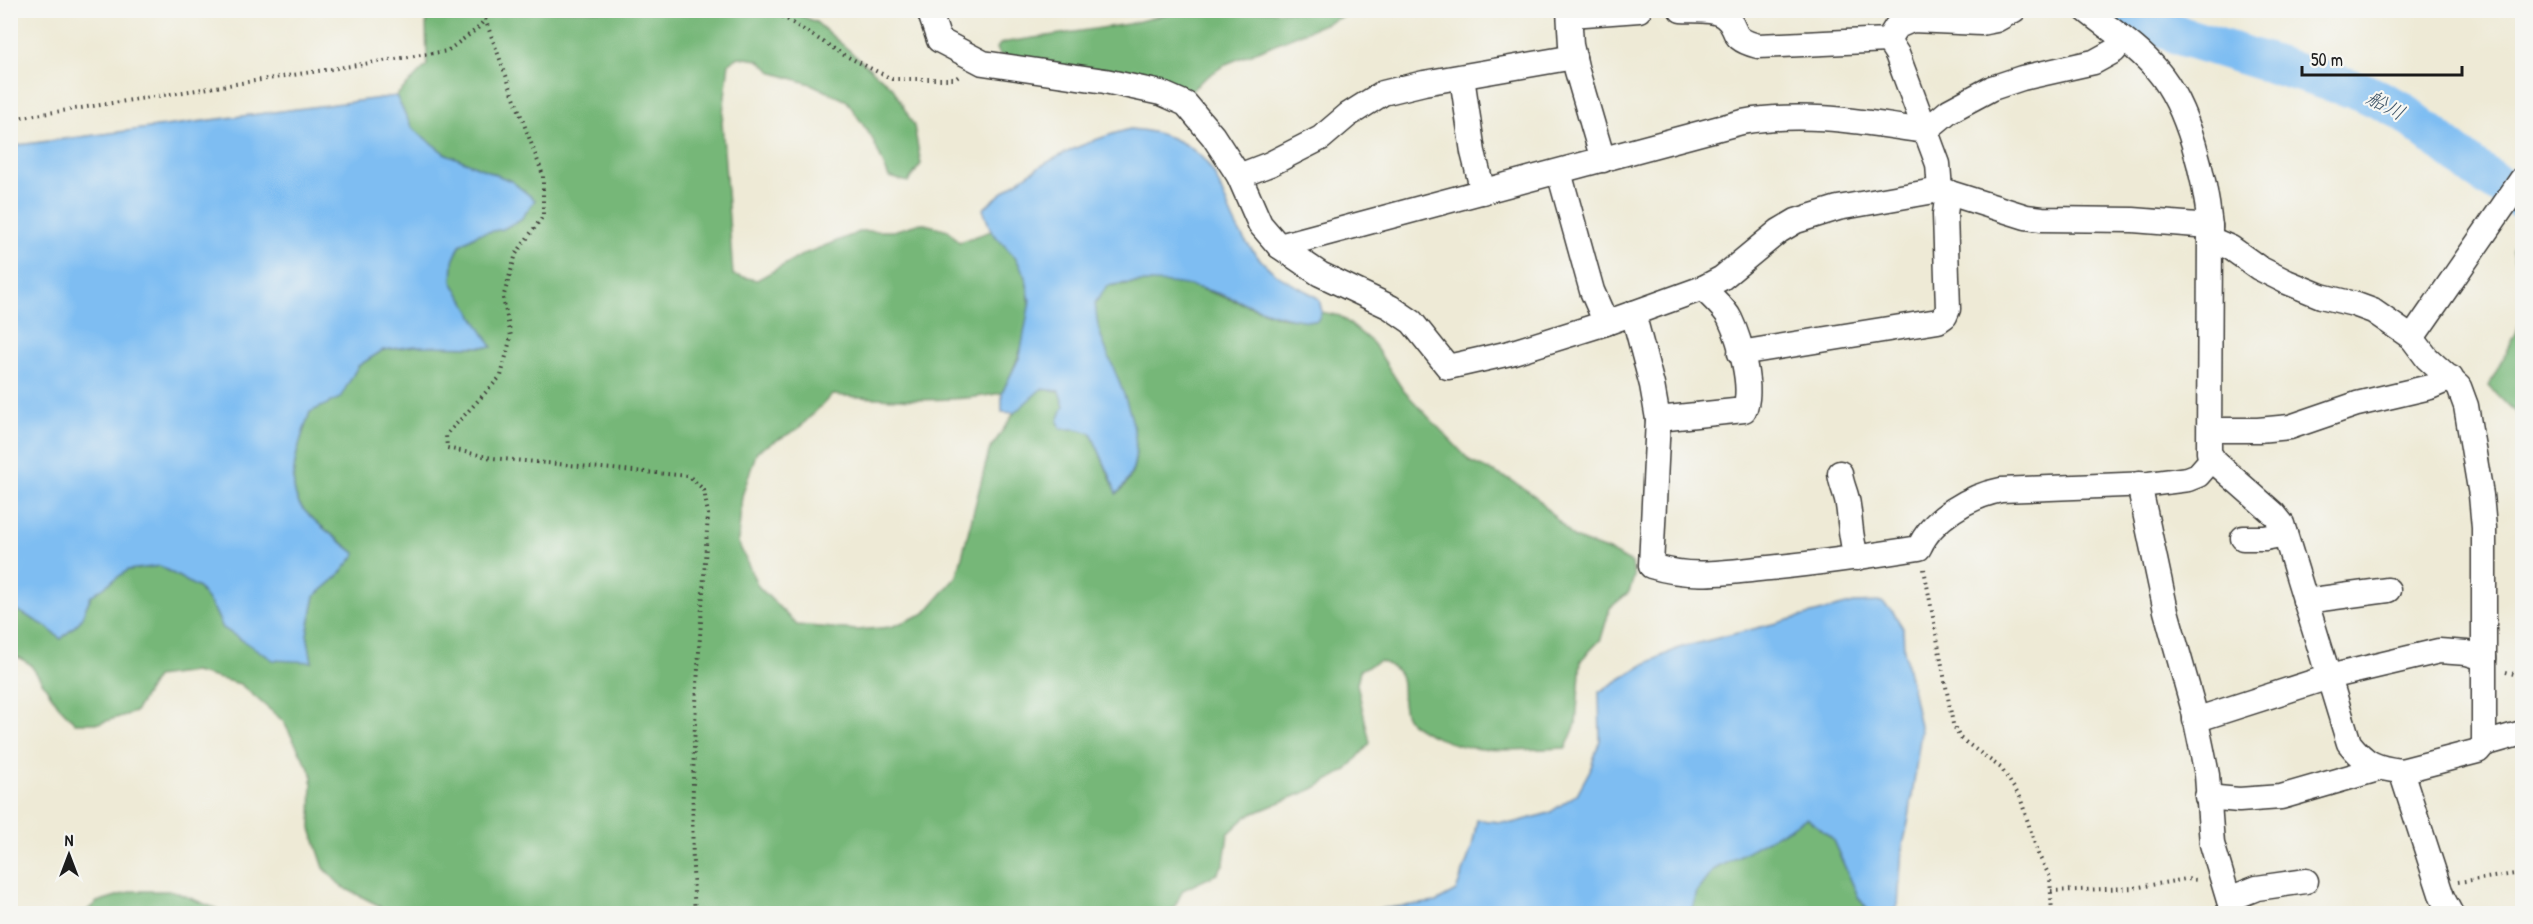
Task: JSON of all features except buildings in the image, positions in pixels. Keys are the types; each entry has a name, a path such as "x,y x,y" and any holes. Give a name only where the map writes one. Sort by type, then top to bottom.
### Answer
{"street":[{"path":"929,10 939,40 983,63 1105,81 1161,93 1186,104 1213,136 1239,176 1260,224 1279,246 1320,274 1390,307 1412,322 1448,367 1510,353 1606,323 1703,288 1722,278 1779,231 1796,221 1838,208 1944,191 2026,217 2133,220 2210,233 2259,268 2287,282 2320,296 2373,311 2412,338 2427,358 2459,387 2466,406 2481,495 2484,528 2484,744"},
{"path":"1603,160 1574,57 1570,13 1639,10"},
{"path":"1681,10 1713,11 1724,15 1736,36 1745,43 1758,46 1888,40"},
{"path":"1888,40 1896,27 1912,15 1981,23 1996,20 2014,10"},
{"path":"2086,10 2158,70 2179,106 2206,190 2210,233 2209,453 2212,459 2274,514 2285,534 2349,743 2359,755 2389,770 2451,914"},
{"path":"1740,353 1938,321 1945,316 1948,309 1944,191 1938,164 1897,54 1888,40"},
{"path":"1279,246 1742,122 1769,117 1815,116 1925,131 1949,111 1992,88 2022,78 2094,62 2114,51 2123,40"},
{"path":"1239,176 1270,164 1314,142 1348,115 1383,93 1413,85 1574,57"},
{"path":"1462,77 1473,152 1483,192"},
{"path":"1559,172 1592,291 1606,323"},
{"path":"2412,338 2523,179"},
{"path":"1658,419 1744,410 1748,401 1747,380 1730,317 1703,288"},
{"path":"1633,313 1652,385 1658,419 1651,566 1672,573 1702,575 1857,558 1919,548 1925,535 1934,526 1971,499 1985,493 2012,489 2139,484 2188,479 2198,475 2212,459"},
{"path":"2210,430 2290,427 2357,404 2430,387 2451,378"},
{"path":"1840,473 1841,486 1846,494 1848,506 1851,545 1857,558"},
{"path":"2139,484 2166,611 2207,775 2212,844 2229,897 2257,888 2306,881"},
{"path":"2243,538 2265,538 2285,534"},
{"path":"2305,601 2388,590"},
{"path":"2195,720 2329,677 2439,651 2457,651 2484,658"},
{"path":"2208,798 2239,800 2281,798 2389,770 2478,751 2484,744 2523,733"}],"path":[{"path":"10,119 447,51 477,29 493,10"},
{"path":"772,10 844,55 892,79 955,79 983,63"},
{"path":"485,19 543,175 543,216 516,254 502,298 512,336 501,376 446,435 447,448 492,458 689,476 704,490 708,514 692,751 692,863 695,914"},
{"path":"1919,548 1953,724 1960,738 2001,768 2016,790 2038,854 2050,877 2052,914"},
{"path":"2438,884 2523,873"},
{"path":"2051,891 2134,888 2186,879 2229,897"}],"green space":[{"path":"423,10 790,11 816,22 893,88 914,126 921,164 908,182 889,177 872,138 847,101 811,84 774,73 758,60 739,57 729,63 722,122 733,275 757,280 804,254 862,231 893,231 921,223 948,230 959,242 991,231 1016,259 1024,275 1029,309 1023,344 1002,393 939,400 832,395 798,429 757,451 742,496 738,542 758,586 797,625 857,630 891,627 925,613 957,576 989,451 1014,413 1041,389 1059,391 1064,406 1058,421 1061,429 1077,429 1091,433 1117,494 1130,477 1135,458 1135,437 1123,392 1099,330 1095,303 1107,286 1157,281 1190,285 1280,317 1317,321 1322,312 1340,316 1373,343 1403,390 1471,462 1511,480 1535,496 1574,538 1609,551 1632,563 1634,577 1629,592 1610,608 1601,639 1581,660 1576,724 1566,748 1482,749 1462,746 1427,733 1409,720 1405,713 1400,675 1390,665 1379,661 1360,670 1357,684 1370,743 1347,770 1313,789 1247,816 1228,834 1224,863 1217,874 1183,890 1171,914 387,913 378,905 342,887 324,868 311,829 312,774 283,721 240,684 194,672 156,677 135,712 100,723 75,723 58,705 30,664 11,653 11,607 44,625 61,639 80,621 91,596 128,570 160,566 199,588 214,609 223,628 312,662 307,634 315,596 337,577 356,554 315,521 297,499 294,488 295,461 310,412 340,397 358,366 383,350 415,346 491,347 452,282 453,261 460,245 478,234 503,229 521,219 535,200 511,181 444,153 412,128 396,96 427,65 426,15"},
{"path":"1180,11 1356,11 1226,64 1200,82 1187,95 1000,55 997,48 1000,44 1007,42 1128,24"},
{"path":"2522,216 2522,287 2512,251"},
{"path":"2522,319 2522,418 2489,386"},
{"path":"1807,818 1832,838 1859,898 1870,913 1692,914 1697,891 1713,870"},
{"path":"133,891 173,891 217,909 221,913 84,913 97,902"}],"water":[{"path":"396,96 412,128 444,153 511,181 535,200 521,219 503,229 478,234 460,245 453,261 452,282 492,347 415,346 383,350 358,366 340,398 310,412 295,461 294,488 297,499 315,521 356,554 337,577 315,596 307,634 312,662 273,660 223,628 214,609 199,588 160,566 128,570 91,596 80,621 61,639 44,625 11,607 11,146"},
{"path":"1130,129 1169,137 1192,149 1202,158 1217,180 1244,240 1279,276 1319,299 1322,312 1317,321 1292,318 1192,286 1164,282 1136,282 1107,286 1095,303 1099,330 1123,392 1135,436 1135,458 1129,477 1116,494 1091,433 1077,429 1061,429 1058,421 1064,406 1059,391 1041,389 1014,413 1002,412 1002,393 1020,356 1030,301 1026,278 1016,258 991,231 983,209 1016,182 1052,160 1090,142"},
{"path":"1882,602 1893,612 1903,628 1904,650 1921,731 1909,818 1902,850 1898,905 1892,913 1870,913 1859,898 1832,838 1807,818 1713,870 1697,891 1692,913 1381,913 1379,909 1436,902 1456,891 1472,847 1477,820 1513,823 1549,813 1577,794 1590,770 1600,740 1599,692 1645,664 1679,648 1854,603"}],"waterway":[{"name":"船川","path":"2130,10 2178,35 2363,92 2399,109 2474,168 2522,200"}]}
